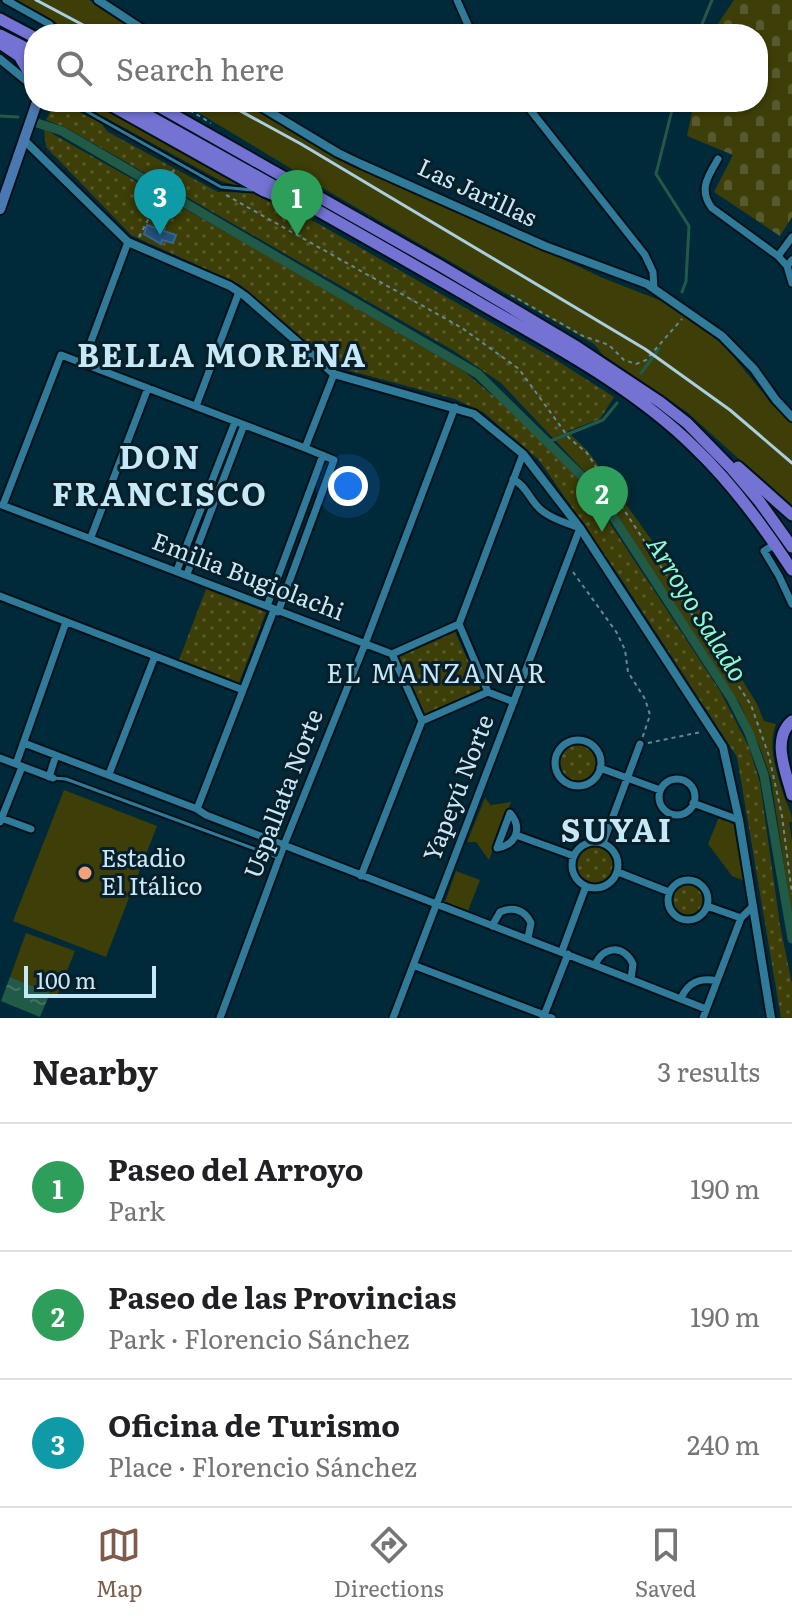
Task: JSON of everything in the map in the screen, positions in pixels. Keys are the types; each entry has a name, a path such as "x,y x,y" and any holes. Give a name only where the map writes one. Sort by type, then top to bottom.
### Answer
{"highway":[{"path":"0,19 24,32"},
{"path":"0,35 24,47"},
{"path":"0,43 19,56 24,65"},
{"path":"123,112 264,191 325,215"},
{"path":"142,112 534,335 655,413 696,449 737,494 792,570"},
{"path":"168,112 577,347 687,423 792,515"},
{"path":"687,423 759,501 792,547"},
{"path":"792,721 783,731 780,747 792,795"}],"main road":[{"path":"0,209 33,112"}],"street":[{"path":"6,0 49,24"},
{"path":"98,0 135,24"},
{"path":"457,0 468,24"},
{"path":"0,59 24,77"},
{"name":"Las Jarillas","path":"270,112 361,164 545,246 654,289 722,336 754,369 792,417"},
{"path":"532,112 645,255 653,272 654,289"},
{"path":"24,140 132,244 239,292 334,374 474,414 523,454 580,528 723,747 739,820 771,1018"},
{"path":"718,159 704,189 706,200 712,208 790,263 792,283"},
{"path":"778,256 792,237"},
{"path":"83,363 132,244"},
{"path":"196,406 239,292"},
{"path":"2,504 61,355 334,460 197,809"},
{"path":"305,448 334,374"},
{"path":"91,537 148,388"},
{"name":"Uspallata Norte","path":"220,1018 455,407"},
{"path":"177,570 235,422"},
{"path":"187,574 244,425"},
{"path":"488,692 459,624 523,454"},
{"path":"273,609 323,455"},
{"path":"513,479 522,484 540,509 580,528"},
{"name":"Emilia Bugiolachi","path":"2,504 392,654"},
{"name":"Yapeyú Norte","path":"393,1018 580,528"},
{"path":"775,544 764,551 792,604"},
{"path":"0,596 243,690"},
{"path":"31,829 1,820 66,622"},
{"path":"422,721 392,654 459,624"},
{"path":"109,774 155,656"},
{"path":"361,876 422,721 488,692 514,702"},
{"path":"588,741 599,752 600,768 590,783 570,785 556,770 556,755 565,743 588,741"},
{"path":"24,743 706,1009"},
{"path":"603,843 640,744"},
{"path":"0,758 51,777 56,755"},
{"path":"600,768 660,790"},
{"path":"673,779 685,781 693,789 693,803 683,814 671,814 659,802 660,790 673,779"},
{"path":"693,803 739,820"},
{"path":"510,813 517,824 516,835 507,846 497,848 510,813"},
{"path":"516,835 574,856"},
{"path":"589,842 603,843 616,854 618,872 604,887 586,886 576,879 573,872 574,856 589,842"},
{"path":"618,872 669,892"},
{"path":"681,880 695,880 705,889 707,906 698,918 679,918 669,908 669,892 681,880"},
{"path":"413,965 546,1017 586,886"},
{"path":"707,906 741,918"},
{"path":"703,1018 741,918 753,906"},
{"path":"492,926 500,912 518,910 531,923 528,938"},
{"path":"595,965 603,953 621,950 631,958 631,979"},
{"path":"681,999 695,982 704,979 717,981"}],"lane":[{"path":"88,112 221,187 264,191"},
{"path":"51,777 66,779 279,858"}],"path":[{"path":"192,112 217,127"},
{"path":"132,244 178,163"},
{"path":"221,187 227,195 462,328 519,369 569,438 587,453 751,705 769,756 782,816 792,894"},
{"path":"501,290 583,336 609,345 624,360 636,364 646,360 688,312"},
{"path":"566,561 617,633 625,650 628,672 645,699 650,715 640,744"},
{"path":"640,744 712,729"}],"green space":[{"path":"13,0 89,0 126,24 57,24"},
{"path":"734,0 792,0 792,217 780,236 714,192 733,155 687,136 692,112 768,112 768,24 718,24"},
{"path":"50,112 79,112 100,122 108,132 218,192 270,196 553,358 614,397 600,419 552,437 501,383 454,351 65,127 46,120"},
{"path":"95,112 116,112 247,185 221,181"},
{"path":"198,112 264,112 349,165 402,184 603,278 672,305 706,329 728,350 773,405 792,423 792,507 687,412 603,355 594,344 338,197"},
{"path":"44,129 465,372 510,410 584,484 720,691 749,747 760,783 780,925 792,984 792,1018 781,1018 737,757 622,580 539,460 483,412 455,399 336,367 239,284 131,235 46,147"},
{"path":"567,431 588,451 688,591 757,704 764,721 776,724 772,742 774,760 792,818 789,822 792,917 771,779 740,704 598,486 552,437"},
{"path":"206,589 266,612 239,683 179,660"},
{"path":"455,632 481,689 425,714 399,657"},
{"path":"578,744 591,750 597,763 591,776 578,782 565,776 559,763 565,750"},
{"name":"Estadio El Itálico","path":"64,790 157,826 106,957 13,921"},
{"path":"485,798 491,805 511,802 489,860 476,842 467,842"},
{"path":"719,817 736,825 745,881 732,876 708,844"},
{"path":"595,846 608,852 614,865 608,878 595,884 582,878 576,865 582,852"},
{"path":"456,871 480,880 468,911 445,902"},
{"path":"688,885 699,889 703,900 699,911 688,915 677,911 673,900 677,889"},
{"path":"26,933 75,951 57,996 10,977"}],"water":[{"path":"10,977 50,993 40,1017 1,1001"}],"building":[{"path":"147,225 176,235 173,243 162,240 161,244 144,234"}],"waterway":[{"path":"702,24 712,0"},
{"path":"672,112 656,174 689,226 686,281 682,292"},
{"name":"Arroyo Salado","path":"0,116 18,117"},
{"name":"Arroyo Salado","path":"37,123 62,131 156,186"},
{"name":"Arroyo Salado","path":"166,192 478,374 595,489 731,698 749,733 764,775 792,939"},
{"path":"641,373 659,349"},
{"path":"548,442 603,420 617,403"}],"railway":[{"path":"36,0 81,24"},
{"path":"242,112 645,349 730,410 792,463"}],"place":[{"name":"Oficina de Turismo","path":"160,235"},
{"name":"Paseo del Arroyo","path":"297,236"},
{"name":"Paseo de las Provincias","path":"602,532"},
{"name":"Estadio El Itálico","path":"85,873"}],"district":[{"name":"BELLA MORENA","path":"222,356"},
{"name":"DON FRANCISCO","path":"160,476"},
{"name":"EL MANZANAR","path":"437,674"},
{"name":"SUYAI","path":"617,831"}]}
